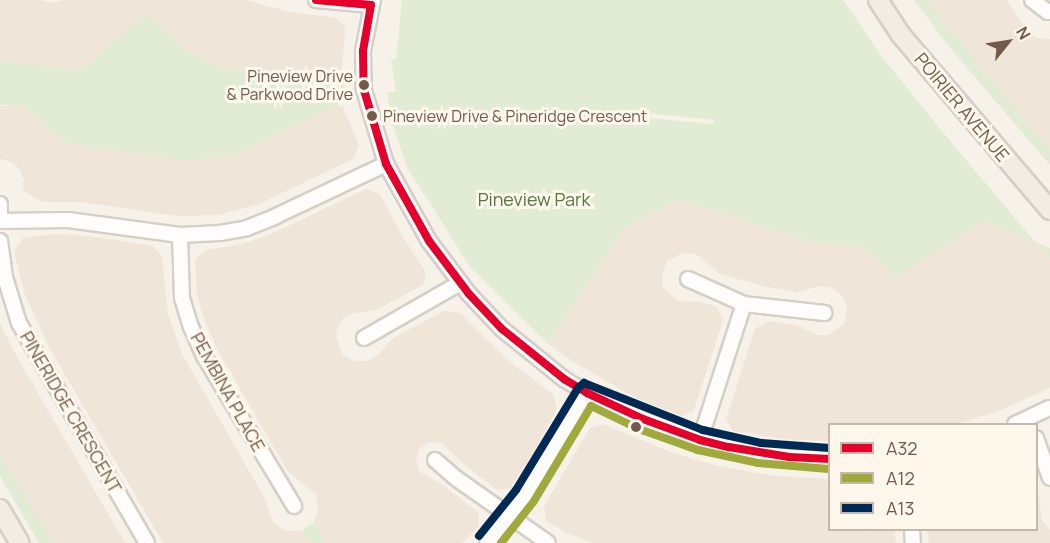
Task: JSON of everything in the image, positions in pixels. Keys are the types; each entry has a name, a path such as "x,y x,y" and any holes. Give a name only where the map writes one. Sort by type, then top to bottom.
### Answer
{"main road":[{"name":"POIRIER AVENUE","path":"878,0 901,35 1050,210"},
{"path":"0,509 20,543"}],"street":[{"path":"316,0 372,3 363,51 364,90 386,164 429,241 460,283 522,347 587,393 643,419 700,440 759,453 828,459"},
{"path":"1032,0 1048,12 1050,11"},
{"path":"0,221 68,220 180,235 220,233 247,228 386,164"},
{"path":"0,204 0,216"},
{"name":"PEMBINA PLACE","path":"180,235 182,298 191,327 204,356 294,506"},
{"name":"PINERIDGE CRESCENT","path":"0,241 7,285 19,323 147,543"},
{"path":"688,279 744,304 824,313"},
{"path":"364,338 460,283"},
{"path":"700,440 744,304"},
{"path":"488,543 510,517 551,457 587,393"},
{"path":"1031,422 1050,408"},
{"path":"1038,444 1050,478"},
{"path":"435,460 548,543"}],"shaded area":[{"path":"0,0 40,0 51,3 63,0 246,0 289,12 337,18 345,28 342,71 303,76 218,66 181,47 146,14 82,70 0,61"},
{"path":"926,0 1007,0 1029,33 1038,38 1050,39 1050,150"},
{"path":"341,103 359,145 353,159 259,204 219,215 178,216 82,202 43,202 23,191 24,180 20,170 12,162 0,159 0,106 25,106 62,142 187,161 235,155"},
{"path":"366,189 380,194 401,234 426,272 423,285 376,310 354,313 344,318 338,327 336,336 342,354 354,361 368,361 379,354 393,338 444,311 460,313 510,362 553,394 557,409 535,450 510,488 497,490 459,460 442,443 429,442 419,449 416,461 420,472 441,484 478,512 479,526 462,543 326,543 314,522 318,509 316,495 287,470 218,351 203,316 197,294 195,260 206,250 242,244 269,235"},
{"path":"679,200 814,242 864,247 896,276 984,221 1035,242 1050,259 1050,388 998,411 960,423 828,423 828,441 784,439 733,431 726,419 755,329 768,321 797,326 817,335 828,335 844,324 847,306 841,294 830,287 818,286 797,292 767,287 720,274 698,255 684,252 667,261 662,275 663,287 678,301 701,302 717,307 723,320 694,410 682,416 634,397 577,364 548,344 625,228"},
{"path":"54,234 89,236 153,246 162,257 168,314 182,354 264,497 272,520 285,531 301,531 309,543 163,543 50,349 25,295 14,251 23,238"},
{"path":"0,323 16,355 125,543 52,543 0,453"},
{"path":"603,424 673,453 722,467 776,476 828,479 828,531 894,531 896,543 594,543 569,534 546,521 544,506 590,428"},
{"path":"1038,492 1042,520 1050,530 1050,543 929,543 927,531 1038,531"}],"green space":[{"name":"Pineview Park","path":"402,0 843,0 886,62 1035,242 984,221 896,277 864,247 814,242 679,200 625,228 548,344 470,267 407,167 391,121 387,92 396,92 391,59 396,59","holes":["618,109 714,120 713,124 616,115"]},
{"path":"914,0 926,0 1050,150 1050,165 950,48"},
{"path":"146,13 181,47 218,66 303,76 342,71 345,97 341,103 235,155 186,161 62,142 25,106 0,105 0,61 82,70"},
{"path":"1035,242 1050,248 1050,259"},
{"path":"0,453 52,543 39,543 0,476"},
{"path":"314,522 326,543 309,543 301,531"}],"transit line":[{"name":"A32","path":"316,0 371,5"},
{"name":"A32","path":"371,5 363,51 364,90 386,164 429,241 469,294 502,329 564,379 587,393 643,419 700,440 729,447 789,457 828,459"},
{"name":"A13","path":"479,536 516,490 578,388 584,383 703,430 761,443 828,448"},
{"name":"A12","path":"501,543 534,501 591,406 639,429 698,450 758,463 828,469"}],"place":[{"name":"Pineview Drive & Parkwood Drive","path":"364,85"},
{"name":"Pineview Drive & Pineridge Crescent","path":"372,116"}]}
